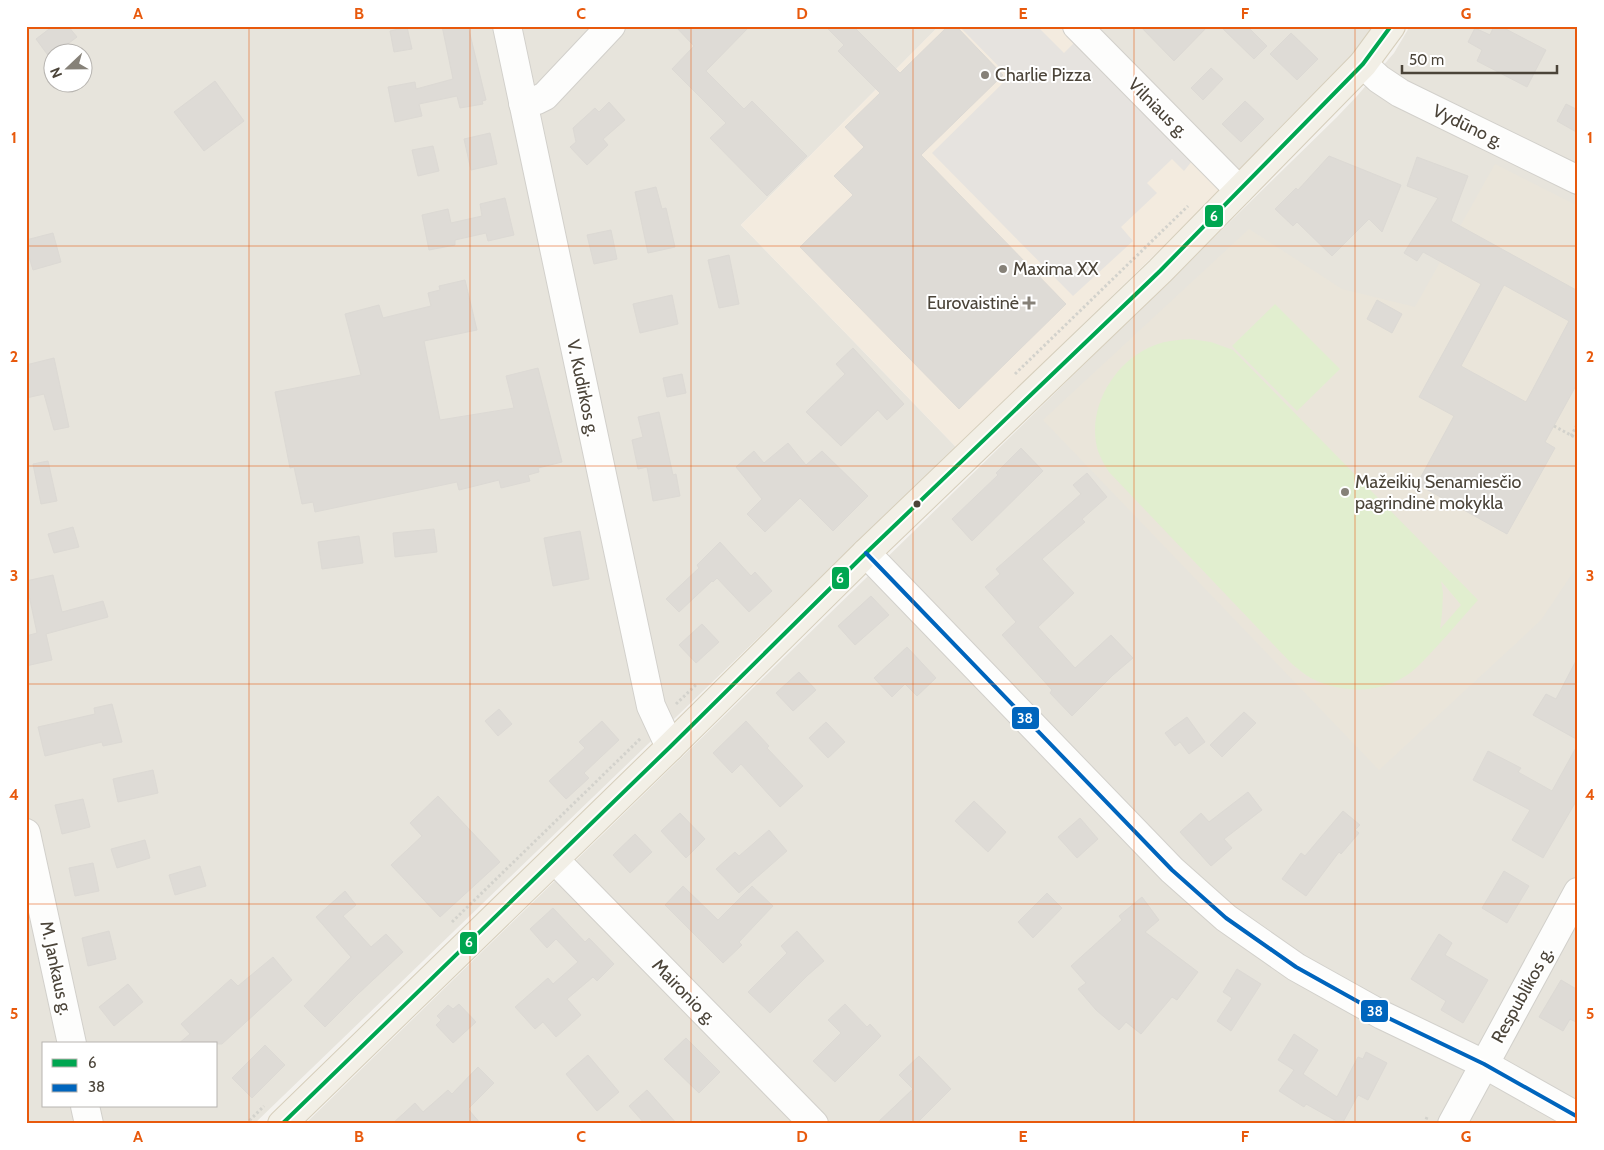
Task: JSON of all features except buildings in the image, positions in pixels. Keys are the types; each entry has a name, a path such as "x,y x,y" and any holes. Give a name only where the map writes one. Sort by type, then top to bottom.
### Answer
{"main road":[{"path":"282,1124 555,860 866,553 1160,270 1363,64 1391,26"}],"street":[{"name":"V. Kudirkos g.","path":"507,26 651,706 670,747"},
{"path":"523,103 545,96 611,26"},
{"name":"Vilniaus g.","path":"1077,26 1239,190"},
{"name":"Vydūno g.","path":"1363,64 1379,79 1400,93 1578,180"},
{"path":"866,553 1172,870 1226,918 1296,967 1382,1015 1484,1064 1578,1117"},
{"name":"M. Jankaus g.","path":"26,833 72,1042"},
{"name":"Maironio g.","path":"555,860 814,1124"},
{"name":"Respublikos g.","path":"1452,1124 1578,892"},
{"path":"85,1108 89,1124"}],"path":[{"path":"1571,436 1578,423"},
{"path":"1554,426 1578,439"}],"shaded area":[{"path":"26,26 939,26 741,225 956,447 254,1124 26,1124"},
{"path":"939,26 1097,26 1240,172 956,447 741,225"},
{"path":"959,26 1037,26 1064,53 1080,37 1196,156 1184,171 1172,159 1147,183 1157,193 1121,227 1133,241 1073,296 932,153 1009,77"},
{"path":"1097,26 1377,26 1357,55 1240,172"},
{"path":"1410,26 1578,26 1578,1124 305,1124 1337,117 1394,53"},
{"name":"Mažeikių Senamiesčio pagrindinė mokykla","path":"1495,164 1578,206 1578,565 1541,620 1379,770 1043,420 1249,229 1342,289 1415,307"}],"green space":[{"path":"1275,304 1340,369 1297,411 1232,346"},
{"path":"1190,339 1211,342 1233,350 1478,600 1432,652 1405,676 1381,687 1354,689 1327,685 1306,675 1293,665 1109,472 1098,451 1095,436 1099,405 1105,391 1123,366 1148,348 1169,341","holes":["1441,581 1461,605 1440,629 1443,593"]}],"transit line":[{"name":"6","path":"282,1124 670,747 866,553 1160,271 1363,64 1391,26"},
{"name":"38","path":"866,553 1172,870 1226,918 1296,967 1382,1015 1484,1064 1578,1117"}],"place":[{"name":"Charlie Pizza","path":"985,75"},
{"name":"Maxima XX","path":"1003,269"},
{"name":"Eurovaistinė","path":"1029,303"},
{"name":"Mažeikių Senamiesčio pagrindinė mokykla","path":"1345,492"}]}
